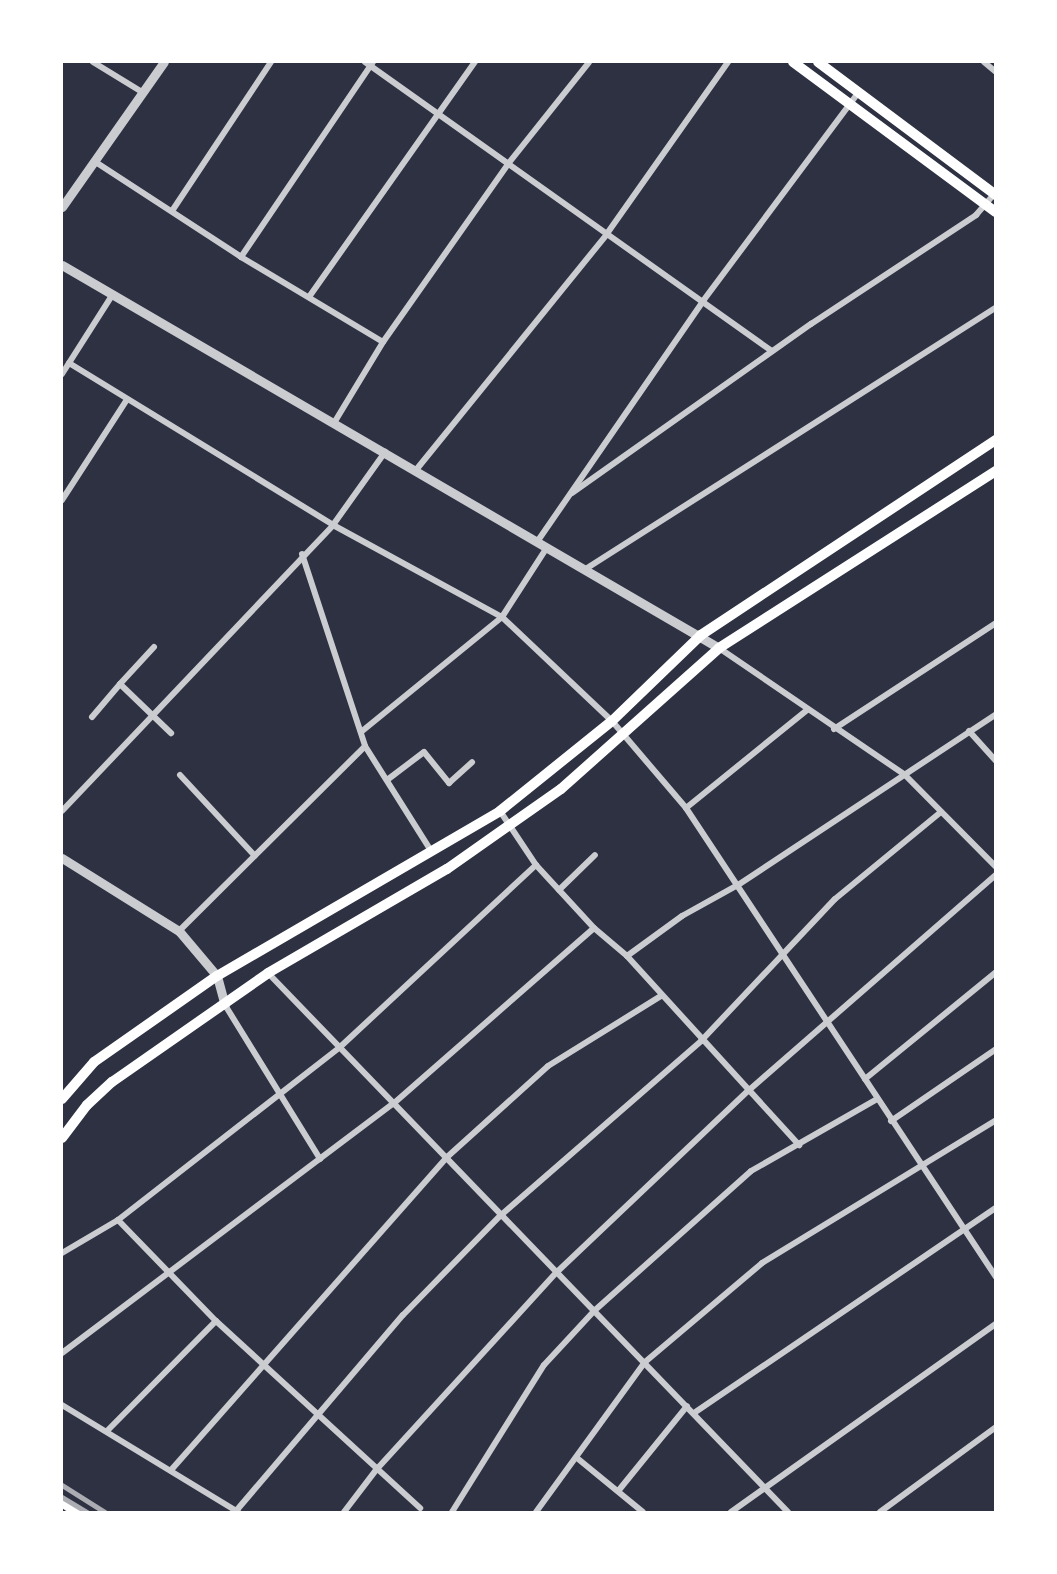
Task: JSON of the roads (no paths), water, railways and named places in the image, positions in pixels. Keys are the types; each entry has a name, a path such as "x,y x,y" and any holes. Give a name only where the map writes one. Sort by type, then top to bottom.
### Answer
{"main road":[{"path":"793,62 996,212"},
{"path":"818,62 995,195"},
{"path":"62,1099 94,1062 217,976 432,853 500,811 612,721 701,635 996,440"},
{"path":"62,1138 87,1105 112,1082 268,973 447,869 511,826 626,734 719,648 996,471"},
{"path":"432,853 447,869"},
{"path":"62,1502 77,1512"}],"street":[{"path":"93,62 142,93"},
{"path":"62,207 164,62"},
{"path":"172,211 271,62"},
{"path":"309,297 475,62"},
{"path":"334,423 383,342 508,164 589,62"},
{"path":"416,470 606,235 728,62"},
{"path":"984,62 996,72"},
{"path":"241,257 370,63 437,114 772,351"},
{"path":"537,542 703,302 859,92"},
{"path":"94,161 241,257 383,342"},
{"path":"568,496 772,351 986,205 995,195"},
{"path":"62,264 416,470 546,549 701,635 834,729 905,775 996,867"},
{"path":"62,374 113,294"},
{"path":"584,570 996,308"},
{"path":"69,363 126,401 333,525 502,617 626,734 686,808 782,951 921,1168 996,1277"},
{"path":"62,500 126,401"},
{"path":"62,811 302,554 333,525 385,452"},
{"path":"360,732 502,617 546,549"},
{"path":"302,554 334,640 365,746 432,853"},
{"path":"834,729 996,624"},
{"path":"92,717 154,646"},
{"path":"120,684 171,733"},
{"path":"686,808 807,710"},
{"path":"627,956 682,916 738,885 996,714"},
{"path":"969,731 996,761"},
{"path":"179,931 365,746"},
{"path":"387,780 424,752 449,783 472,762"},
{"path":"180,775 255,856"},
{"path":"500,811 536,865 594,928 627,956 701,1041 799,1145"},
{"path":"62,1405 172,1469 237,1512 403,1315 500,1216 701,1041 782,951 835,898 941,812"},
{"path":"559,890 595,855"},
{"path":"62,859 179,931 217,976 225,1005 278,1095 320,1159"},
{"path":"62,1253 118,1220 339,1048 536,865"},
{"path":"344,1512 376,1470 557,1272 748,1091 996,876"},
{"path":"62,1353 167,1271 393,1104 594,928"},
{"path":"865,1079 996,972"},
{"path":"268,973 788,1512"},
{"path":"172,1469 262,1363 446,1158 548,1066 662,996"},
{"path":"891,1121 996,1049"},
{"path":"452,1512 544,1365 594,1311 751,1172 877,1099"},
{"path":"536,1512 645,1362 762,1263 921,1168 996,1120"},
{"path":"694,1413 996,1208"},
{"path":"118,1220 216,1321 420,1508"},
{"path":"107,1431 216,1321"},
{"path":"731,1512 996,1324"},
{"path":"619,1490 687,1406"},
{"path":"880,1512 996,1427"},
{"path":"576,1458 619,1490 643,1512"}],"railway":[{"path":"62,1485 105,1512"},
{"path":"62,1497 87,1512"}]}
